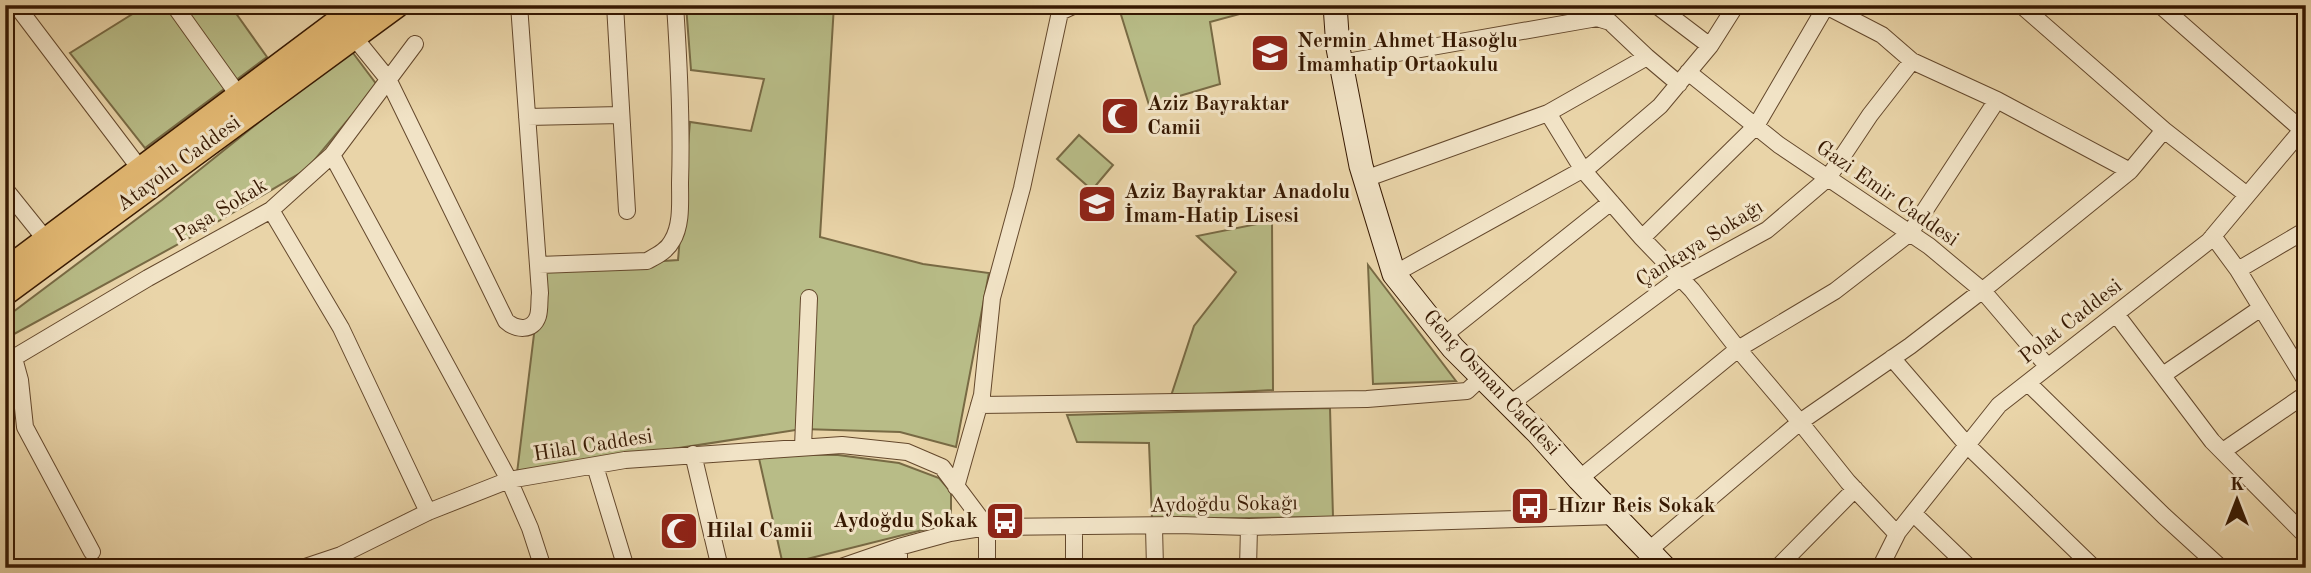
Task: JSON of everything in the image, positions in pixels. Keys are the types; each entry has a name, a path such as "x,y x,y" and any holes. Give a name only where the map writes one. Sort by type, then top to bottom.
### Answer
{"main road":[{"name":"Atayolu Caddesi","path":"5,271 346,17 397,5"},
{"name":"Atayolu Caddesi","path":"5,292 346,17"}],"street":[{"path":"16,5 141,170"},
{"path":"174,5 239,96"},
{"path":"346,17 388,79 506,321 513,327 522,329 534,323 538,316 540,293 519,5"},
{"path":"615,5 626,211"},
{"path":"539,265 647,261 662,253 672,242 679,218 681,153 675,5"},
{"name":"Genç Osman Caddesi","path":"1335,5 1341,63 1365,179 1394,274 1443,336 1665,568"},
{"path":"1656,5 1710,46"},
{"path":"1394,274 1583,170 1660,106 1710,46 1736,5"},
{"path":"2021,5 2164,130 2247,195"},
{"path":"2160,5 2304,127"},
{"path":"1642,238 1756,126 1825,6 1882,35 1912,61 1997,100 2130,170"},
{"path":"956,487 979,405 992,298 1022,188 1064,8"},
{"name":"Gazi Emir Caddesi","path":"1341,63 1597,18 1609,22 1647,57 1756,126 1928,246 1983,290 2048,367"},
{"name":"Paşa Sokak","path":"10,360 148,278 271,210 332,155 415,44"},
{"path":"1365,179 1548,113 1647,57"},
{"name":"Çankaya Sokağı","path":"1510,404 1681,276 1767,230 1828,178 1870,115 1912,61"},
{"path":"1579,479 1738,349 1835,291 1910,233 1997,100"},
{"path":"1548,113 1583,170 1642,238 1681,276 1855,489 1897,534"},
{"path":"527,117 621,115"},
{"name":"Polat Caddesi","path":"1880,568 1897,534 2000,405 2213,236 2304,127"},
{"path":"1649,550 1800,422 1983,290 2130,170 2164,130"},
{"path":"332,155 509,480 530,528 543,568"},
{"path":"5,189 46,240"},
{"path":"1443,336 1611,201"},
{"path":"271,210 341,328 428,512"},
{"path":"2238,270 2306,230"},
{"path":"2213,236 2238,270 2306,381"},
{"path":"803,447 809,298"},
{"path":"2163,375 2261,309"},
{"path":"2116,314 2212,441 2306,536"},
{"path":"1892,358 1967,445 2094,568"},
{"path":"10,360 20,380 25,427 92,552"},
{"path":"979,405 1367,399 1467,391 1482,377"},
{"path":"2028,383 2221,568"},
{"path":"2223,451 2306,394"},
{"name":"Hilal Caddesi","path":"302,568 341,561 428,512 509,480 625,460 803,447 842,445 907,452 942,467 986,527"},
{"path":"693,454 720,568"},
{"path":"596,466 626,568"},
{"path":"1777,568 1855,489"},
{"path":"1913,513 1970,568"},
{"name":"Aydoğdu Sokağı","path":"838,568 899,547 950,533 986,527 1249,527 1617,516"},
{"path":"986,527 987,568"},
{"path":"1074,527 1074,568"},
{"path":"1154,527 1155,568"},
{"path":"1248,568 1249,527"},
{"path":"899,547 899,568"}],"green space":[{"path":"147,5 230,5 267,57 145,148 70,53"},
{"path":"686,5 834,5 820,237 923,264 989,273 956,447 900,432 802,429 517,473 542,269 678,260 690,122 751,131 764,79 691,70"},
{"path":"1118,5 1273,5 1210,22 1220,84 1149,105"},
{"path":"350,49 377,85 307,169 195,235 5,339 5,318 162,200"},
{"path":"1079,135 1113,165 1092,190 1057,159"},
{"path":"1272,221 1273,390 1171,396 1194,326 1236,272 1197,236"},
{"path":"1368,265 1456,381 1373,384"},
{"path":"1330,408 1333,517 1152,519 1149,443 1077,442 1067,415"},
{"path":"758,454 838,455 899,463 939,478 951,492 951,512 947,524 783,565"}],"place":[{"name":"Nermin Ahmet Hasoğlu İmamhatip Ortaokulu","path":"1270,53"},
{"name":"Aziz Bayraktar Camii","path":"1120,116"},
{"name":"Aziz Bayraktar Anadolu İmam-Hatip Lisesi","path":"1097,204"},
{"name":"Hızır Reis Sokak","path":"1530,506"},
{"name":"Aydoğdu Sokak","path":"1005,521"},
{"name":"Hilal Camii","path":"679,531"}]}
